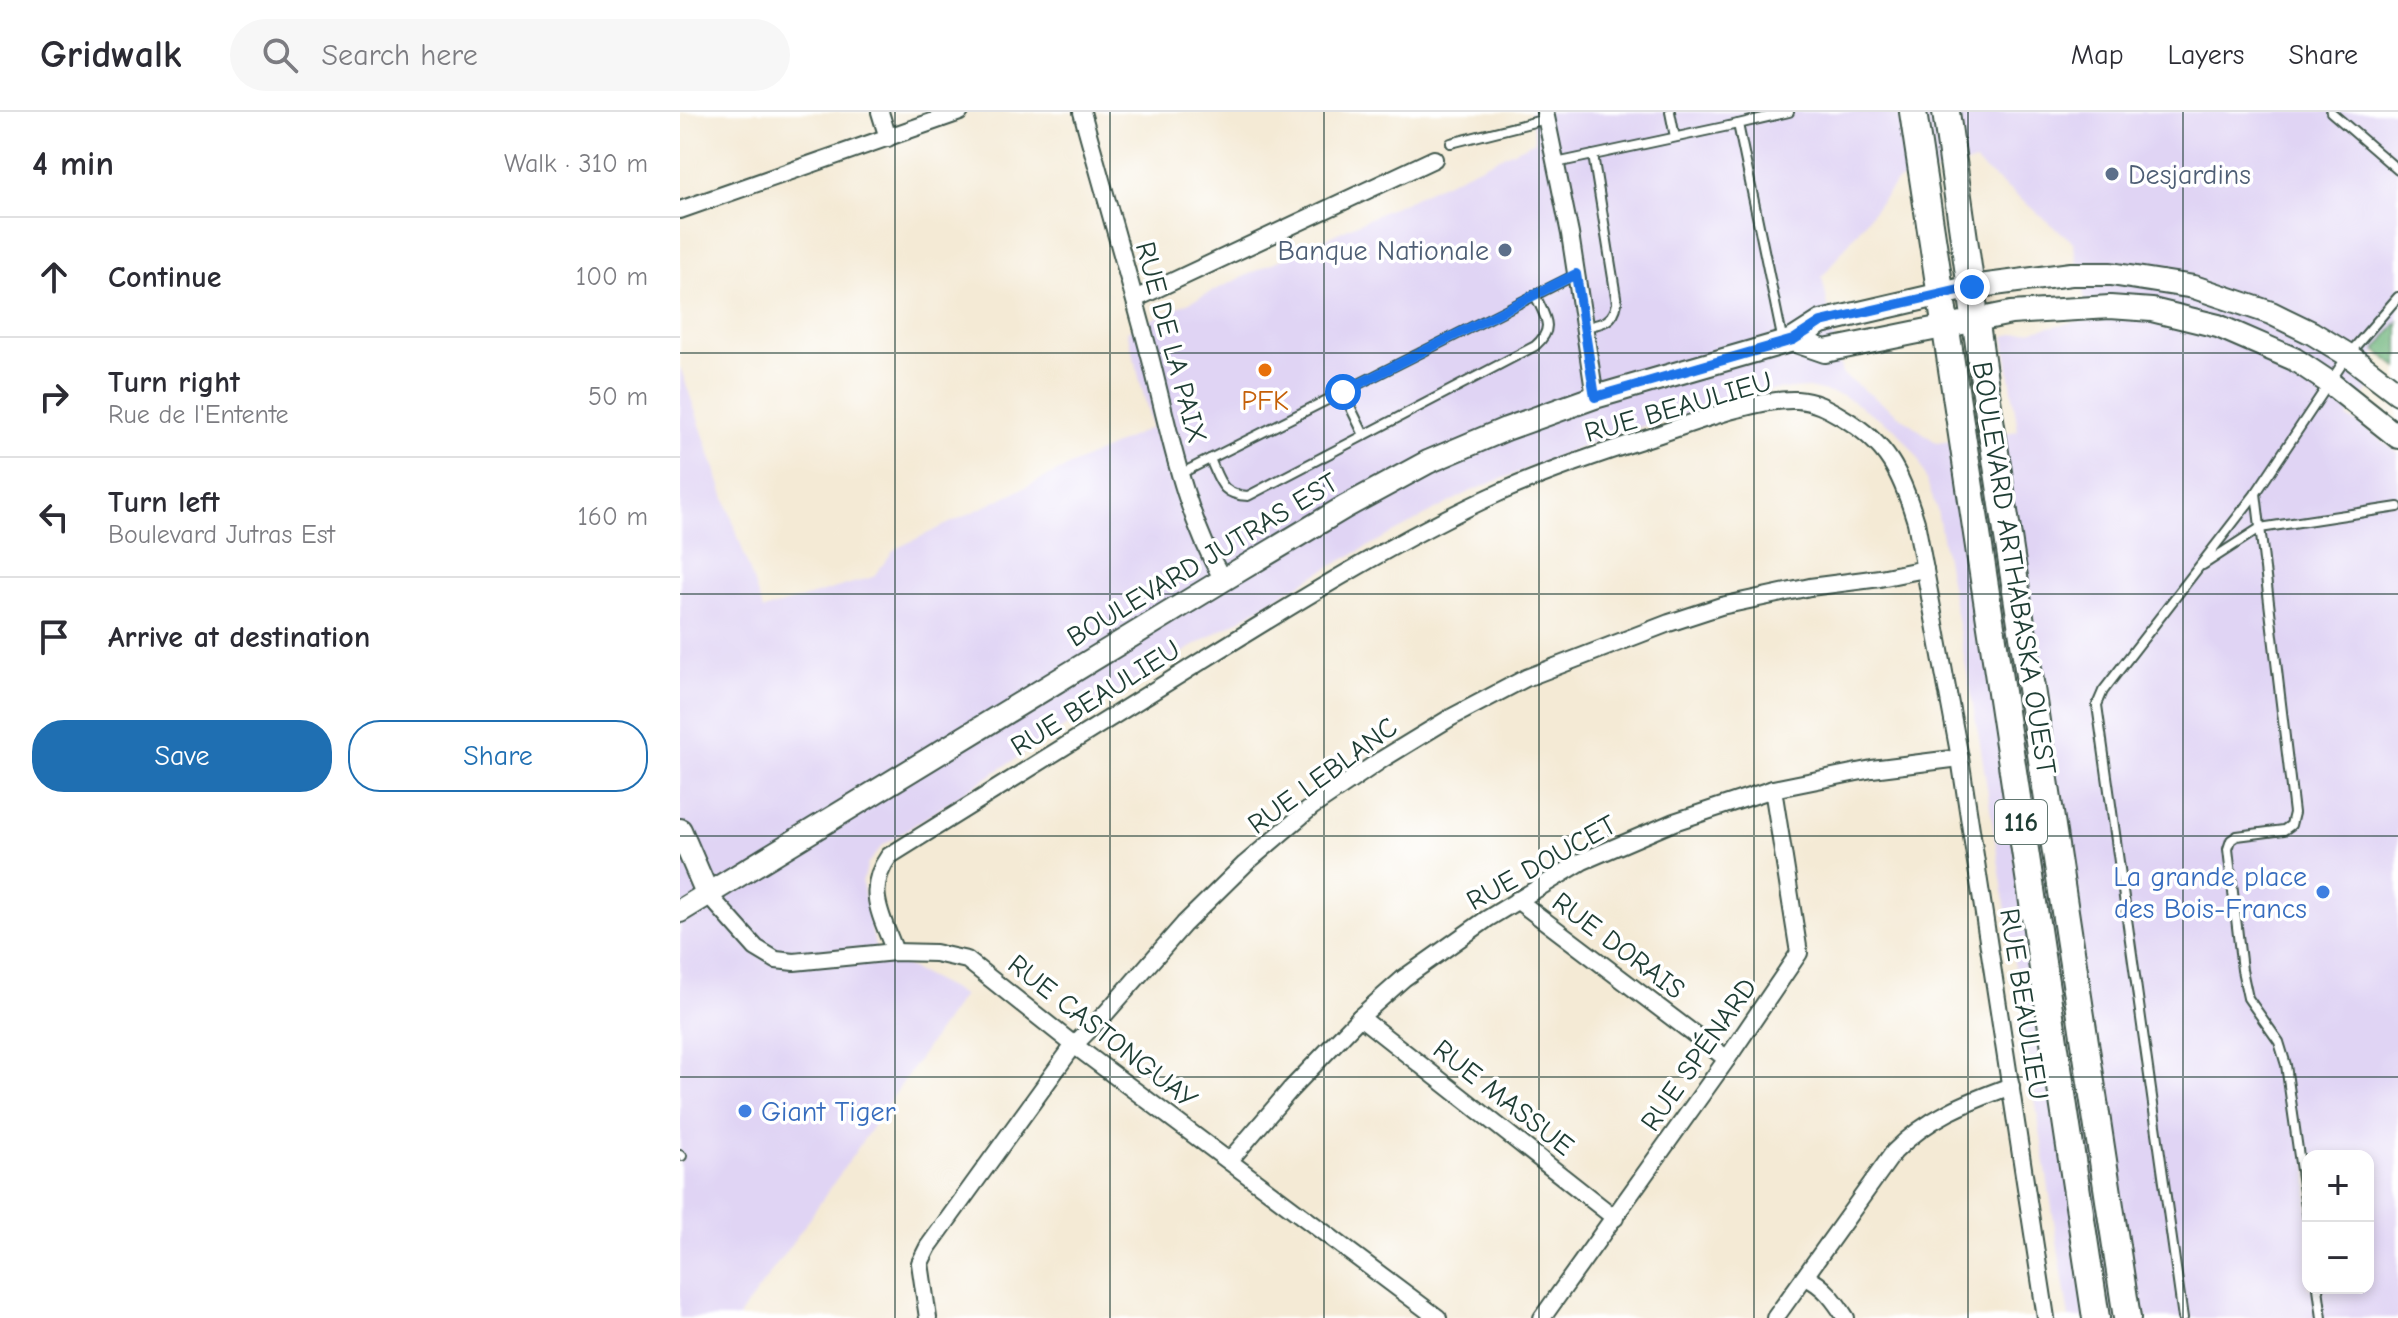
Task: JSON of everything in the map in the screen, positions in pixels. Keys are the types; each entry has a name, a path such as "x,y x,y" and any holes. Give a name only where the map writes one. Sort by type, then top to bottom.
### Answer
{"main road":[{"name":"BOULEVARD ARTHABASKA OUEST","path":"1913,112 2096,1318"},
{"name":"BOULEVARD ARTHABASKA OUEST","path":"1946,112 2127,1318"},
{"name":"BOULEVARD JUTRAS EST","path":"680,911 1223,580 1345,507 1428,462 1506,429 1595,397 1788,342 1821,322 1972,287 2071,274 2111,274 2152,279 2194,287 2271,313 2348,355 2398,393"},
{"path":"1788,342 1825,351 2011,313 2110,307 2152,310 2198,320 2254,340 2294,359 2330,383 2398,437"},
{"path":"680,830 707,893"}],"street":[{"path":"880,112 888,138"},
{"path":"680,210 960,112"},
{"name":"RUE DE LA PAIX","path":"1082,112 1135,299 1190,512 1223,580"},
{"path":"1546,116 1576,274 1595,397"},
{"path":"1135,299 1434,159"},
{"name":"RUE BEAULIEU","path":"895,952 878,906 875,886 889,856 1359,566 1506,490 1591,457 1774,401 1798,400 1821,405 1864,431 1887,453 1905,485 1916,522 1960,758 2046,1318"},
{"name":"RUE LEBLANC","path":"928,1318 920,1263 928,1247 1074,1045 1184,924 1245,864 1313,806 1450,718 1526,678 1721,606 1810,587 1925,569"},
{"name":"RUE DOUCET","path":"1229,1161 1290,1090 1360,1017 1404,978 1487,919 1583,861 1674,822 1773,789 1872,769 1960,758"},
{"name":"RUE SPÉNARD","path":"1542,1318 1799,953 1773,789"},
{"name":"RUE CASTONGUAY","path":"707,893 756,948 776,960 794,962 895,952 935,953 967,960 1074,1045 1438,1318"},
{"name":"RUE DORAIS","path":"1517,900 1727,1059"},
{"name":"RUE MASSUE","path":"1360,1017 1615,1218"},
{"path":"1775,1318 1894,1152 1911,1135 1958,1106 2011,1086"},
{"path":"1805,1277 1815,1281 1846,1318"}],"lane":[{"path":"1670,112 1675,137"},
{"path":"1556,163 1789,112"},
{"path":"2331,112 2398,170"},
{"path":"1451,143 1546,116"},
{"path":"1738,124 1788,342"},
{"path":"1584,328 1606,323 1612,318 1617,303 1593,155"},
{"path":"1180,474 1576,274"},
{"path":"1210,459 1224,488 1234,496 1248,496 1535,346 1545,337 1548,326 1535,295"},
{"path":"2183,1318 2097,705 2103,691 2256,493 2348,355 2398,297"},
{"path":"1343,392 1364,435"},
{"path":"2256,493 2294,813 2291,825 2284,830 2237,836 2231,840 2228,849 2248,998 2279,1042 2286,1065 2302,1178"},
{"path":"2198,567 2260,528 2398,507"},
{"path":"2319,1294 2322,1318"}],"shaded area":[{"path":"1530,112 2398,112 2398,322 2376,350 2375,367 2380,375 2347,418 2364,426 2398,453 2398,1318 2069,1318 1981,749 1937,510 1918,458 1897,430 1844,396 1808,388 1772,390 1614,434 1469,492 1326,569 1143,676 882,846 868,863 862,883 876,951 963,995 738,1318 680,1318 680,366 763,610 873,577 895,549 1152,427 1127,331 1535,141","holes":["1975,162 2073,242 2089,319 2004,336 2018,431 1937,443 1842,374 1822,277 1897,181"]}],"green space":[{"path":"2398,322 2398,368 2376,350"}],"place":[{"name":"Desjardins","path":"2112,174"},
{"name":"Banque Nationale","path":"1505,250"},
{"name":"PFK","path":"1265,370"},
{"name":"La grande place des Bois-Francs","path":"2323,892"},
{"name":"Giant Tiger","path":"745,1111"}],"route":[{"path":"1343,392 1576,274 1595,397 1793,340 1821,322 1972,287"}]}
